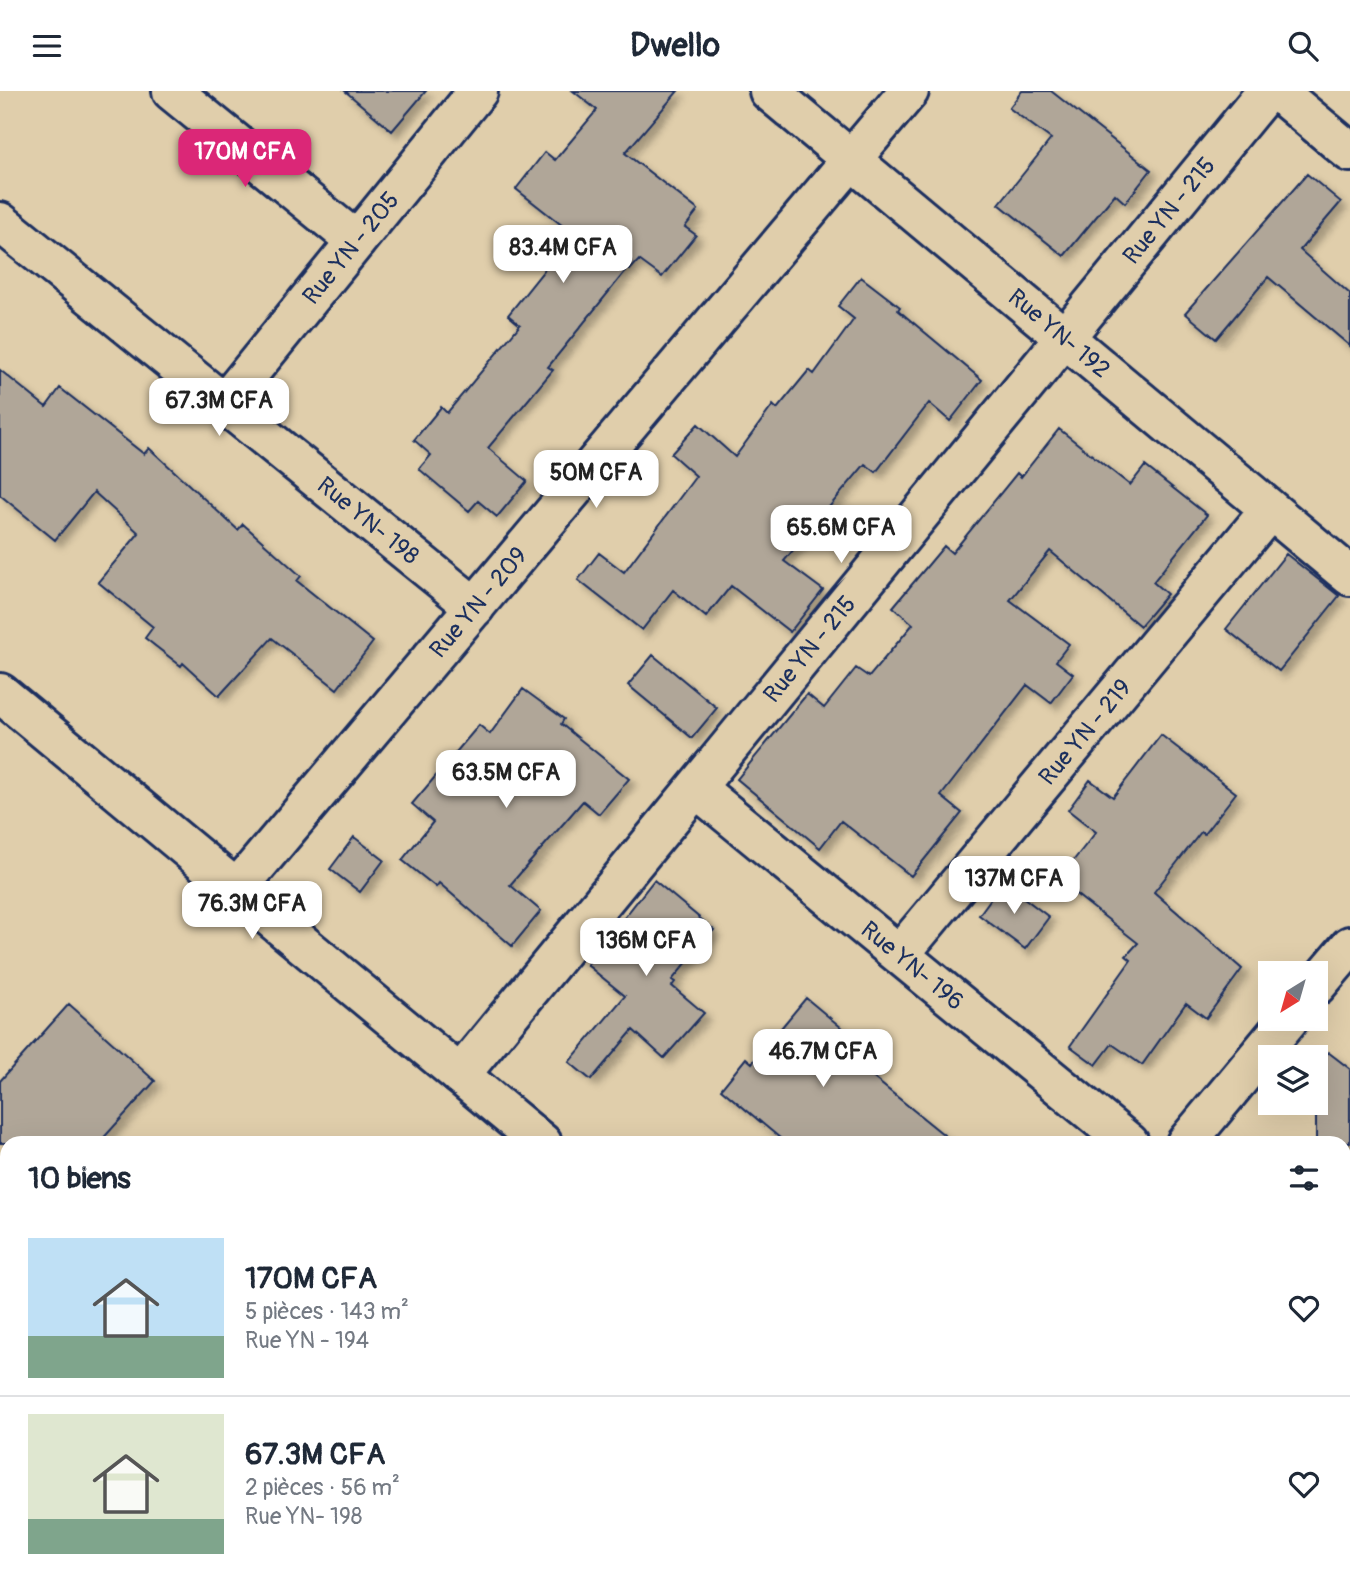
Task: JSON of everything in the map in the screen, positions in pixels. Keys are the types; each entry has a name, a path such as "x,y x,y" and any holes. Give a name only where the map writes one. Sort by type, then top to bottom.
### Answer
{"street":[{"path":"172,91 356,241"},
{"name":"Rue YN - 205","path":"224,404 478,91"},
{"name":"Rue YN- 192","path":"769,91 1350,576"},
{"name":"Rue YN - 209","path":"236,890 909,91"},
{"name":"Rue YN - 215","path":"460,1075 1267,91"},
{"path":"1277,91 1350,152"},
{"name":"Rue YN- 198","path":"0,222 475,607"},
{"name":"Rue YN - 219","path":"900,954 1270,510"},
{"path":"0,693 534,1136"},
{"name":"Rue YN- 196","path":"696,788 1121,1136"},
{"path":"1328,972 1350,946"},
{"path":"1192,1136 1279,1031"}],"building":[{"path":"345,91 426,91 392,131"},
{"path":"573,91 678,91 625,153 698,210 685,227 696,235 662,277 639,260 630,270 628,268 548,367 553,370 488,448 527,481 497,517 478,501 469,511 419,469 431,455 414,440 441,407 447,413 520,325 508,315 573,234 516,189 545,152 555,160 597,110"},
{"path":"1022,91 1051,91 1151,170 1125,203 1115,194 1064,256 999,204 1051,139 1009,108"},
{"path":"1307,174 1341,202 1300,250 1350,294 1350,346 1268,277 1216,339 1185,313"},
{"path":"861,277 900,307 898,310 982,380 950,421 929,403 876,472 865,464 784,561 823,590 790,632 731,586 706,617 673,590 642,630 578,580 599,553 624,572 696,476 671,454 698,424 735,457 773,405 777,409 809,370 814,374 854,319 838,306"},
{"path":"0,370 46,407 60,388 144,454 149,448 238,530 243,524 301,576 297,581 373,642 337,689 272,638 219,696 183,663 181,666 145,638 153,627 98,582 139,533 94,492 55,540 0,495"},
{"path":"1059,429 1130,485 1145,466 1207,515 1153,582 1167,594 1140,626 1050,551 1010,600 1069,644 1056,661 1073,674 1051,703 1027,685 941,796 962,813 911,876 841,821 820,848 737,779 807,694 824,708 856,668 869,677 913,624 893,607 944,546 952,553 1017,473 1021,477"},
{"path":"1286,554 1339,596 1279,671 1226,629"},
{"path":"653,655 717,708 692,738 628,685"},
{"path":"523,689 564,719 561,724 629,779 599,814 583,801 510,885 541,911 512,946 439,883 436,887 402,860 433,822 412,804 479,725 490,734"},
{"path":"1161,735 1236,793 1154,892 1242,969 1206,1018 1186,1003 1142,1065 1112,1044 1096,1065 1070,1046 1131,960 1126,956 1138,943 1058,880 1096,832 1068,810 1090,780 1113,797"},
{"path":"354,837 384,860 360,892 330,869"},
{"path":"654,880 714,930 672,980 675,982 672,986 704,1013 664,1058 633,1030 591,1080 569,1062 625,996 587,965"},
{"path":"1003,882 1049,917 1025,949 979,915"},
{"path":"806,998 860,1043 848,1057 945,1136 778,1136 721,1089 746,1058 752,1063"},
{"path":"69,1004 155,1081 105,1136 0,1136 0,1081"},
{"path":"1328,1052 1350,1069 1350,1136 1316,1136 1316,1115 1328,1115"}]}
